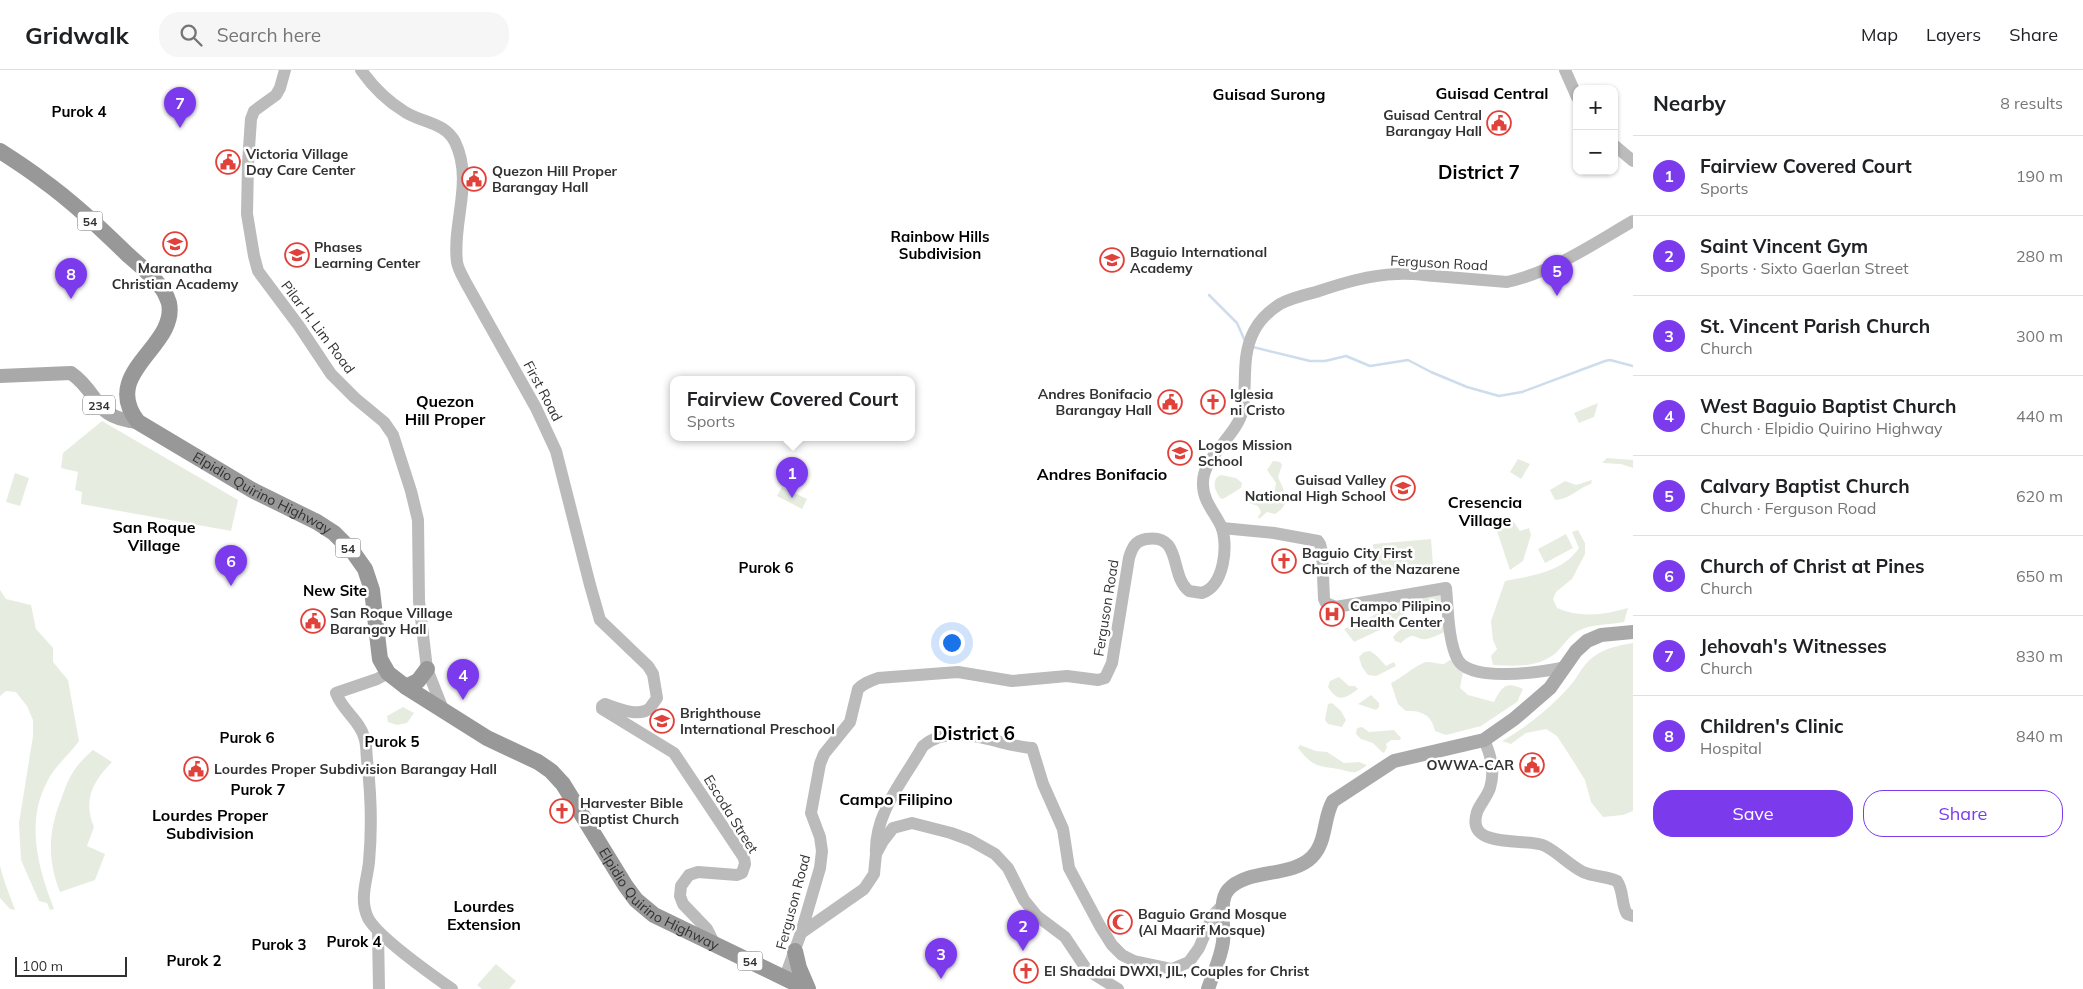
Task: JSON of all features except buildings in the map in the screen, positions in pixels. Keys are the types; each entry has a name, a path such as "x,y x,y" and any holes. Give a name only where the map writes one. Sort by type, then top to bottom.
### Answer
{"highway":[{"name":"54","path":"0,151 41,179 65,199 147,272 164,291 169,303 166,325 129,382 128,406 138,422"},
{"name":"Elpidio Quirino Highway","path":"138,422 254,491 301,513 334,533 353,552 365,569 372,590 378,651 388,673 444,712 487,738 538,762 551,771 563,784 636,900 654,915 807,989"},
{"path":"406,687 418,681 427,669"},
{"path":"796,951 799,968 807,989"}],"main road":[{"name":"234","path":"0,376 71,373 78,378 104,410 121,420 138,422"},
{"path":"1210,986 1223,943 1224,897 1228,890 1238,881 1299,865 1311,858 1320,845 1328,809 1333,801 1394,761 1484,740 1514,719 1550,688 1576,651 1587,641 1601,635 1633,632"}],"street":[{"name":"Pilar H. Lim Road","path":"284,70 280,88 276,95 254,111 251,119 247,214 254,256 258,271 332,374 355,398 384,422 393,435 418,520 419,601 427,669 444,712"},
{"name":"First Road","path":"361,70 373,86 406,113 422,121 443,127 452,136 458,148 463,184 457,264 536,408 556,451 600,620 648,666 653,674 657,698 649,709 642,712 632,712 606,704 602,706"},
{"path":"1565,70 1573,88"},
{"path":"1618,148 1633,161"},
{"name":"Ferguson Road","path":"785,977 796,951 820,868 822,851 820,837 811,813 820,764 824,754 850,722 858,690 861,686 878,678 946,672 958,672 1012,681 1067,676 1088,680 1105,678 1112,663 1128,558 1133,545 1140,540 1150,538 1166,542 1170,546 1184,588 1195,593 1202,593 1216,584 1221,573 1224,554 1222,528 1206,498 1202,485 1204,475 1211,460 1240,422 1243,409 1247,349 1254,331 1266,314 1282,303 1374,276 1398,274 1507,282 1535,275 1633,221"},
{"path":"1222,528 1274,533 1318,542 1322,552 1324,599 1326,603 1336,607 1446,588 1452,642 1458,660 1466,669 1480,673 1530,673 1548,672 1564,667"},
{"path":"388,673 377,679 336,693 342,706 358,726 365,739 370,802 369,863 364,900 368,918 378,932 452,989"},
{"name":"Escoda Street","path":"602,706 602,709 674,753 744,858 746,864 745,870 742,873 737,875 698,872 690,875 681,886 680,896 683,904 707,928 715,945"},
{"path":"801,933 864,889 874,874 876,839 884,810 923,746 931,739 940,736 970,736 994,739 1018,748 1032,748 1043,784 1063,829 1069,868 1100,926 1112,945 1122,955 1134,961 1172,969 1189,962 1199,948 1213,915 1224,904"},
{"path":"1484,740 1490,752 1492,772 1490,788 1477,810 1475,820 1482,834 1499,841 1544,845 1581,871 1593,876 1617,880 1621,886 1625,910 1627,914 1633,916"},
{"path":"876,854 893,828 912,823 951,833 982,846 1002,860 1024,900 1037,916 1065,937 1087,970 1118,989"},
{"path":"378,932 379,989"}],"shaded area":[{"path":"1598,403 1594,417 1579,423 1574,413"},
{"path":"102,421 238,500 231,531 81,504 82,492 75,490 78,472 61,468 63,453"},
{"path":"1607,458 1633,460 1633,468 1621,464 1602,463"},
{"path":"1518,459 1530,464 1521,479 1510,472"},
{"path":"1273,461 1280,462 1282,465 1278,477 1286,497 1284,506 1275,514 1267,512 1259,519 1258,517 1261,512 1258,506 1249,503 1254,492 1268,499 1274,495 1276,483 1267,470"},
{"path":"15,473 29,478 20,506 6,502"},
{"path":"1221,475 1236,478 1242,483 1241,488 1223,499 1220,498 1215,485 1217,477"},
{"path":"1592,480 1591,484 1561,499 1555,500 1550,490 1565,481 1576,485"},
{"path":"782,487 807,499 802,509 777,496"},
{"path":"1513,521 1520,531 1529,528 1531,535 1523,561 1510,570 1497,531 1505,528"},
{"path":"1578,530 1585,543 1585,554 1572,579 1556,592 1553,599 1557,608 1574,613 1592,614 1628,608 1624,622 1594,626 1578,631 1556,653 1534,664 1493,665 1491,656 1497,649 1493,640 1491,621 1505,581 1546,572 1564,563 1579,548 1572,532"},
{"path":"1566,534 1573,548 1545,563 1538,549"},
{"path":"1431,539 1433,565 1375,570 1373,544"},
{"path":"0,590 6,599 31,605 36,629 53,648 53,662 68,680 79,741 58,765 48,780 37,812 36,845 43,877 54,909 50,910 47,903 39,901 21,860 19,823 33,736 33,720 27,706 16,692 6,691 0,696"},
{"path":"1444,594 1449,602 1423,607 1419,601 1424,596"},
{"path":"1399,601 1405,613 1388,626 1354,642 1344,629 1367,619"},
{"path":"1428,620 1440,627 1452,623 1451,629 1427,639 1412,636 1401,643 1395,641 1393,637 1405,627"},
{"path":"1633,643 1633,811 1623,815 1603,817 1591,802 1585,780 1557,736 1546,729 1526,733 1511,744 1502,741 1538,717 1571,685 1585,665 1595,656 1613,647"},
{"path":"1370,651 1386,666 1394,662 1396,666 1376,676 1368,675 1362,667 1359,657 1364,652"},
{"path":"1456,656 1463,672 1460,688 1468,695 1494,702 1505,686 1512,685 1523,689 1517,702 1481,726 1446,735 1435,731 1431,721 1425,715 1416,711 1406,711 1398,704 1391,683 1423,663 1444,664"},
{"path":"1339,677 1349,686 1355,686 1358,689 1345,697 1338,697 1328,687 1330,681"},
{"path":"1371,695 1379,703 1379,707 1376,710 1358,704"},
{"path":"1332,703 1341,711 1346,720 1342,727 1328,724 1325,720 1328,704"},
{"path":"403,707 414,713 407,723 397,725 388,722 387,716"},
{"path":"1362,727 1369,732 1394,730 1401,738 1400,740 1391,740 1386,744 1387,747 1384,753 1373,743 1361,739 1356,734 1357,728"},
{"path":"1300,745 1316,751 1327,752 1344,763 1359,762 1367,765 1359,771 1353,772 1320,766 1311,762 1303,754 1298,748"},
{"path":"93,750 112,762 99,777 91,792 89,809 94,827 87,846 105,854 95,880 60,892 53,870 51,848 55,816 71,775"},
{"path":"0,865 15,910 10,909 0,898"},
{"path":"496,964 516,981 509,989 482,989 477,985"}],"waterway":[{"path":"1209,295 1237,323 1245,341"},
{"path":"1253,347 1310,361 1325,361 1346,356 1370,366 1408,360 1467,387 1499,396 1522,392 1605,361 1610,360 1633,366"}],"place":[{"name":"Guisad Central Barangay Hall","path":"1499,123"},
{"name":"Jehovah's Witnesses","path":"180,128"},
{"name":"Victoria Village Day Care Center","path":"228,162"},
{"name":"Quezon Hill Proper Barangay Hall","path":"474,179"},
{"name":"Maranatha Christian Academy","path":"175,244"},
{"name":"Phases Learning Center","path":"297,255"},
{"name":"Baguio International Academy","path":"1112,260"},
{"name":"Calvary Baptist Church","path":"1557,296"},
{"name":"Children's Clinic","path":"71,299"},
{"name":"Andres Bonifacio Barangay Hall","path":"1170,402"},
{"name":"Iglesia ni Cristo","path":"1213,402"},
{"name":"Logos Mission School","path":"1180,453"},
{"name":"Guisad Valley National High School","path":"1403,488"},
{"name":"Fairview Covered Court","path":"792,498"},
{"name":"Baguio City First Church of the Nazarene","path":"1284,561"},
{"name":"Church of Christ at Pines","path":"231,586"},
{"name":"Campo Pilipino Health Center","path":"1332,614"},
{"name":"San Roque Village Barangay Hall","path":"313,621"},
{"name":"West Baguio Baptist Church","path":"463,700"},
{"name":"Brighthouse International Preschool","path":"662,721"},
{"name":"OWWA-CAR","path":"1532,765"},
{"name":"Lourdes Proper Subdivision Barangay Hall","path":"196,769"},
{"name":"Harvester Bible Baptist Church","path":"562,811"},
{"name":"Baguio Grand Mosque (Al Maarif Mosque)","path":"1120,922"},
{"name":"Saint Vincent Gym","path":"1023,951"},
{"name":"El Shaddai DWXI, JIL, Couples for Christ","path":"1026,971"},
{"name":"St. Vincent Parish Church","path":"941,979"}],"district":[{"name":"Guisad Central","path":"1492,93"},
{"name":"Guisad Surong","path":"1269,94"},
{"name":"Purok 4","path":"79,111"},
{"name":"District 7","path":"1479,172"},
{"name":"Rainbow Hills Subdivision","path":"940,244"},
{"name":"Quezon Hill Proper","path":"445,410"},
{"name":"Andres Bonifacio","path":"1102,474"},
{"name":"Cresencia Village","path":"1485,511"},
{"name":"San Roque Village","path":"154,536"},
{"name":"Purok 6","path":"766,567"},
{"name":"New Site","path":"335,590"},
{"name":"District 6","path":"974,733"},
{"name":"Purok 6","path":"247,737"},
{"name":"Purok 5","path":"392,741"},
{"name":"Purok 7","path":"258,789"},
{"name":"Campo Filipino","path":"896,799"},
{"name":"Lourdes Proper Subdivision","path":"210,824"},
{"name":"Lourdes Extension","path":"484,915"},
{"name":"Purok 4","path":"354,941"},
{"name":"Purok 3","path":"279,944"},
{"name":"Purok 2","path":"194,960"}]}
